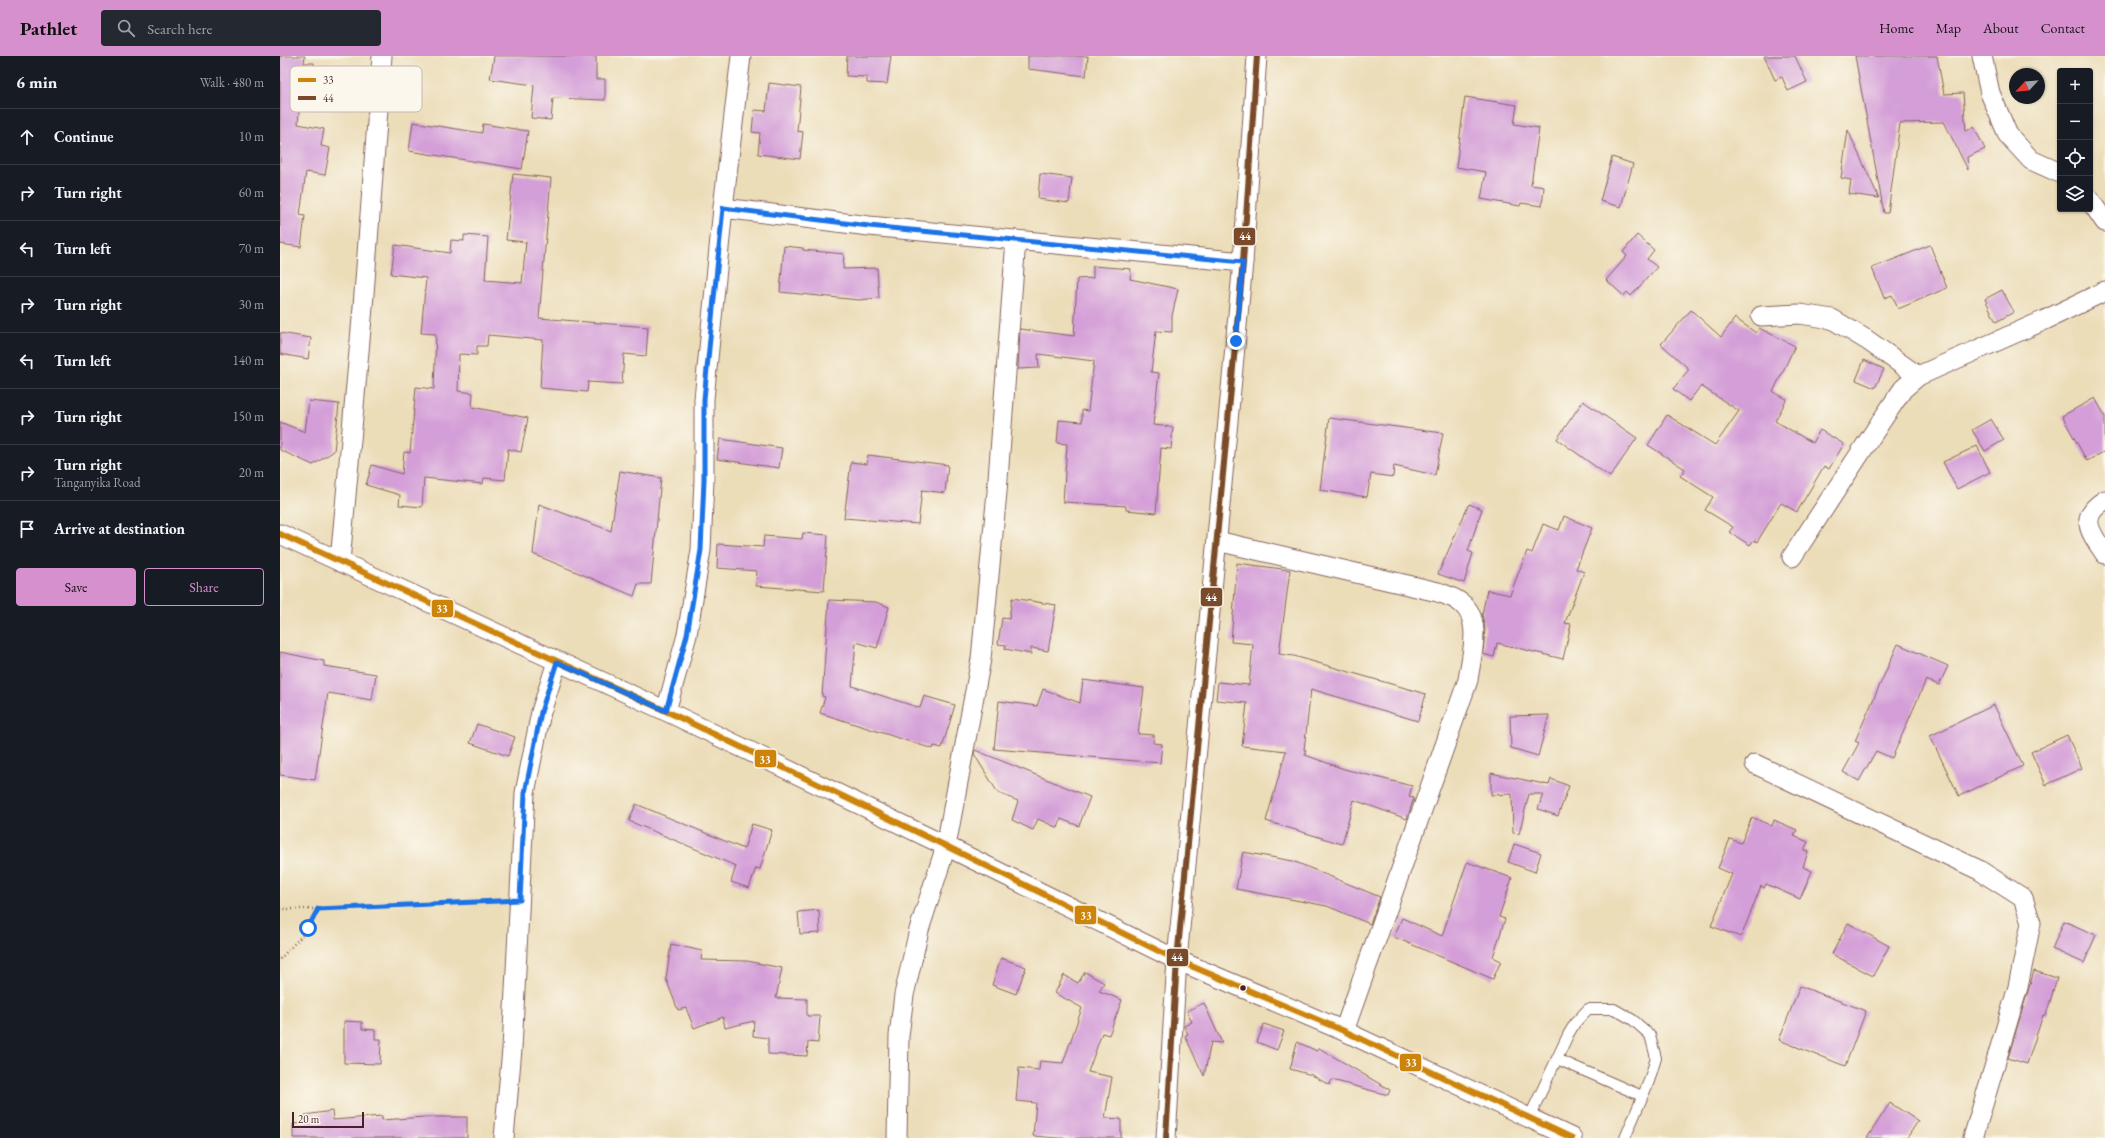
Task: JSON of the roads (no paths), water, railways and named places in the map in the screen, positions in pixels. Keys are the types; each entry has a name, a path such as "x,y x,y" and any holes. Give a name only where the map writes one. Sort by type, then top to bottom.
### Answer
{"street":[{"path":"381,66 382,56"},
{"path":"666,711 687,635 701,550 704,480 704,399 723,208 741,56"},
{"path":"1166,1138 1177,960 1243,262 1257,56"},
{"path":"1982,56 1990,93 2008,135 2031,160 2057,172"},
{"path":"340,562 364,307 378,112"},
{"path":"2093,204 2105,222"},
{"path":"723,208 869,226 1243,262"},
{"path":"897,1138 899,1036 904,995 919,930 946,846 980,658 997,492 1016,240"},
{"path":"1792,557 1903,389 1918,376 2105,292"},
{"path":"1761,316 1800,314 1832,319 1867,340 1918,376"},
{"path":"2105,500 2095,506 2090,514 2088,524 2093,536 2105,554"},
{"path":"280,534 666,711 946,846 1177,960 1344,1031 1572,1138"},
{"path":"1217,541 1438,592 1462,604 1468,612 1473,628 1474,642 1468,680 1344,1031"},
{"path":"504,1138 512,1049 525,793 541,712 557,662"},
{"path":"1754,764 1979,870 2023,898 2031,923 2018,987 1973,1138"}],"lane":[{"path":"1528,1118 1575,1023 1588,1010 1614,1009 1633,1020 1650,1035 1656,1058 1649,1081 1625,1138"},
{"path":"1557,1059 1642,1096"}]}
